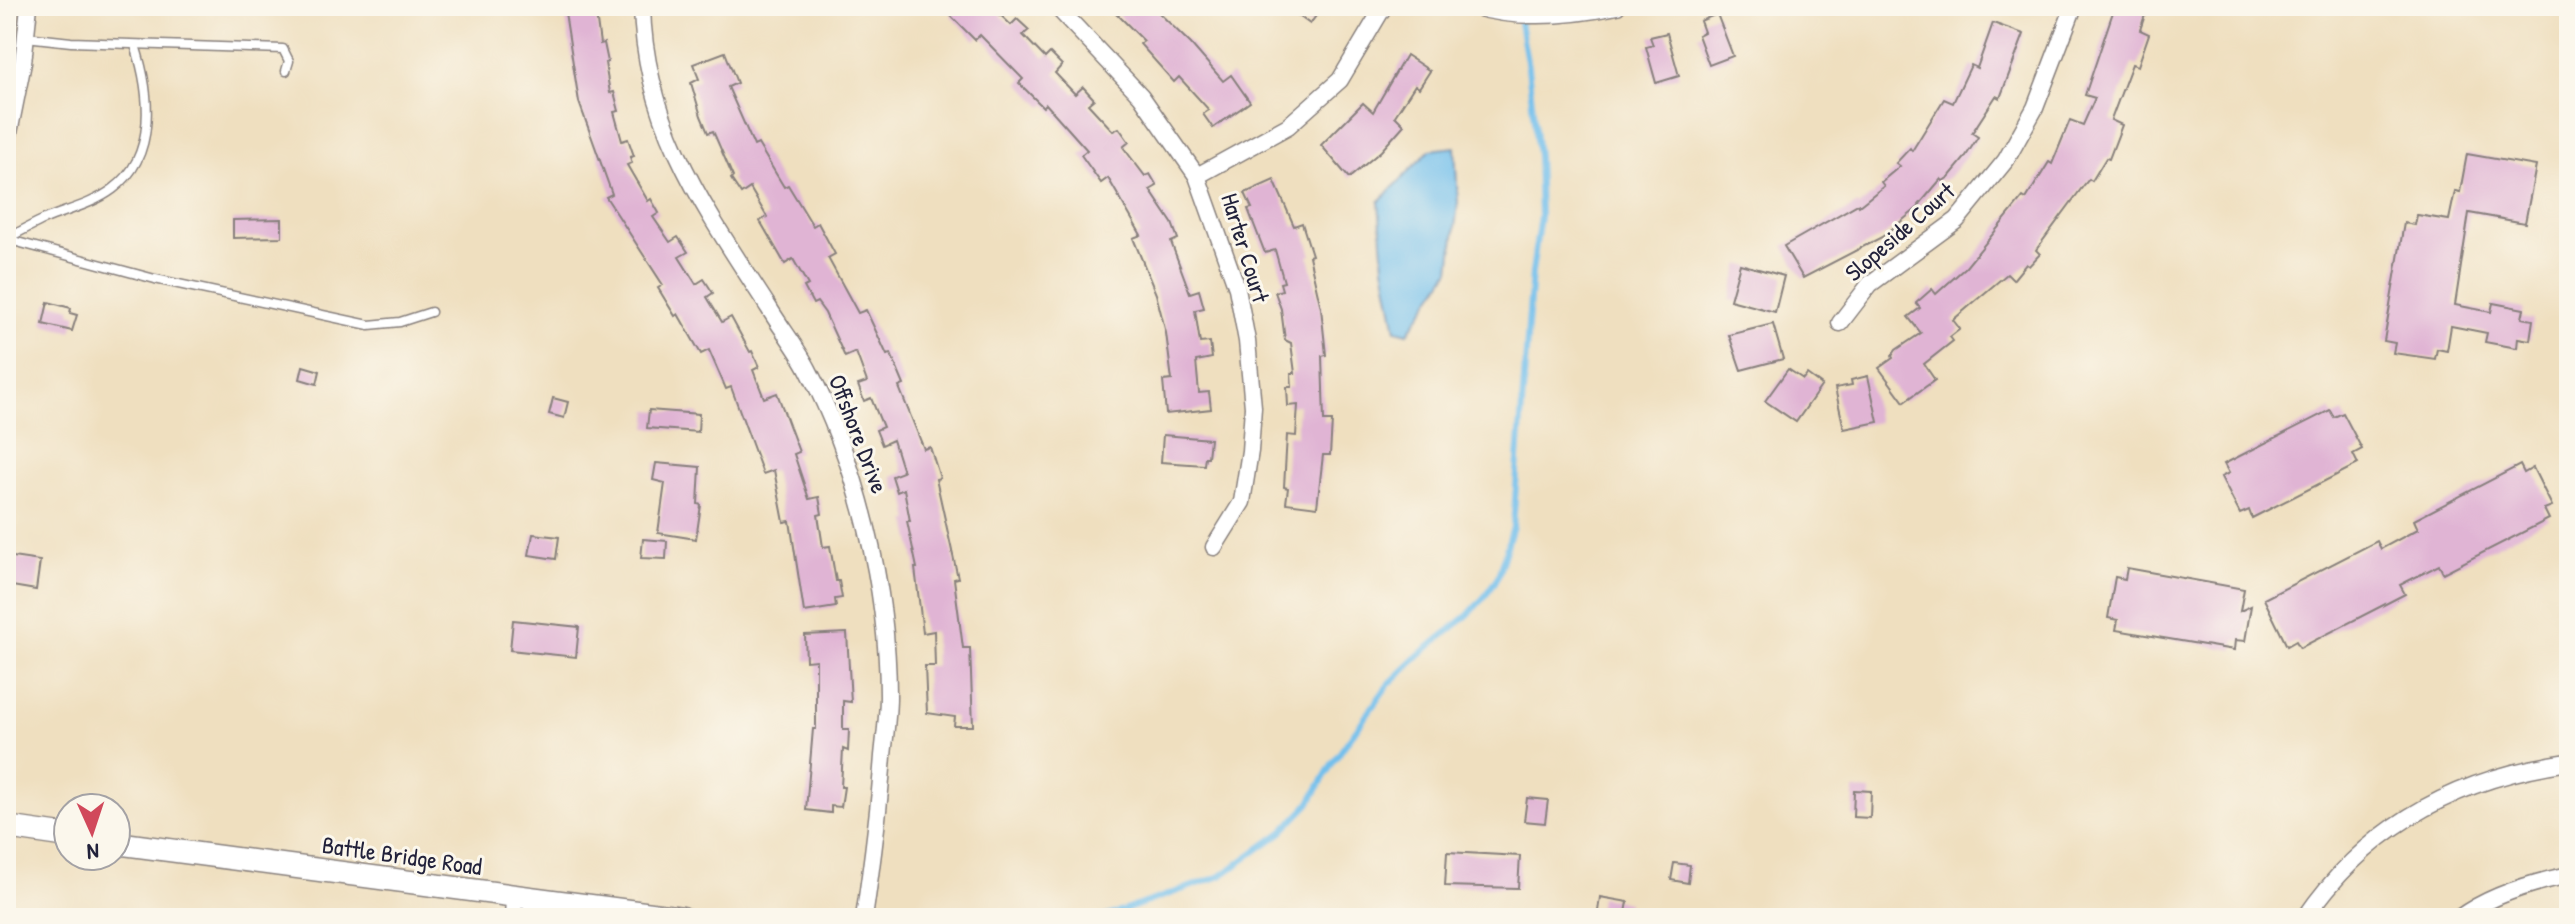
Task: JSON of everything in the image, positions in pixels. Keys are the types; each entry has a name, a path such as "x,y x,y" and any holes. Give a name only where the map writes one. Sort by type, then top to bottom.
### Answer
{"street":[{"path":"6,148 23,63 29,6"},
{"name":"Offshore Drive","path":"642,6 642,28 661,117 695,193 808,369 848,464 869,534 883,613 888,696 877,832 864,918"},
{"name":"Harter Court","path":"1056,6 1141,96 1197,176 1237,288 1247,341 1253,407 1250,451 1242,502 1214,547"},
{"path":"1197,176 1288,126 1340,80 1384,6"},
{"path":"1472,6 1515,14 1553,15 1617,6"},
{"name":"Slopeside Court","path":"1840,323 1870,284 1957,220 2006,160 2035,108 2074,6"},
{"path":"2305,918 2345,869 2397,823 2436,799 2482,780 2523,769 2569,762"},
{"path":"6,827 52,834"},
{"name":"Battle Bridge Road","path":"132,846 514,907 682,918"},
{"path":"2459,918 2470,910 2533,883 2569,875"}],"lane":[{"path":"26,37 135,45 283,49 289,61 286,71"},
{"path":"6,239 101,196 114,189 128,174 138,158 148,114 143,74 135,45"},
{"path":"6,239 155,279 369,325 400,322 431,312"}],"water":[{"path":"1455,147 1458,203 1450,270 1408,333 1396,330 1384,267 1379,202 1430,150"}],"building":[{"path":"564,6 595,6 600,44 604,43 608,62 605,63 610,93 614,92 619,111 614,112 622,141 628,139 634,156 630,157 632,163 627,165 648,201 651,199 659,213 653,217 670,242 678,237 688,252 679,257 696,284 704,279 713,293 707,297 722,322 731,317 752,351 759,367 753,370 764,398 777,393 799,452 794,454 809,499 819,497 822,514 818,515 823,547 830,546 842,598 835,599 836,607 804,612 790,521 784,522 774,470 763,474 731,387 726,389 709,350 701,354 678,314 675,316 658,288 663,285 606,197 612,194 579,102"},
{"path":"961,6 991,6 1011,25 1017,19 1029,30 1023,35 1045,58 1050,53 1062,65 1055,73 1075,94 1083,87 1094,99 1088,104 1113,131 1119,128 1129,142 1123,147 1145,176 1150,174 1157,186 1150,190 1172,223 1178,239 1171,242 1190,293 1199,290 1204,308 1195,310 1200,343 1210,342 1212,358 1196,361 1199,393 1209,392 1211,409 1166,414 1163,381 1172,380 1166,333 1156,294 1133,238 1141,235 1108,178 1101,183 1081,155 1087,150 1046,104 1043,107 1019,83 1023,79 980,35 975,40 951,16"},
{"path":"1109,6 1152,6 1223,81 1231,75 1250,102 1213,128 1203,114 1209,110 1179,77 1174,82 1140,44 1144,41"},
{"path":"1285,6 1323,6 1310,24"},
{"path":"2115,6 2148,6 2140,30 2149,34 2138,66 2132,64 2111,120 2122,125 2109,159 2106,158 2092,181 2089,179 2084,185 2036,250 2040,254 2029,266 2026,264 2013,280 2007,274 1953,320 1960,329 1950,337 1953,341 1924,364 1935,380 1904,402 1879,368 1893,358 1896,350 1921,333 1908,317 1920,308 1916,303 1932,289 1936,294 1966,267 2023,197 2026,199 2049,162 2052,164 2070,120 2083,125 2095,98 2085,95"},
{"path":"1717,14 1733,56 1709,65 1698,35 1704,32 1700,21"},
{"path":"1993,23 2024,34 2000,98 1996,96 1972,133 1978,137 1964,159 1949,177 1943,181 1941,179 1920,206 1882,237 1803,278 1784,246 1859,206 1884,186 1881,182 1900,166 1896,163 1910,148 1912,151 1944,99 1953,103 1971,65 1977,68"},
{"path":"1667,33 1679,76 1656,83 1646,47 1653,45 1650,37"},
{"path":"725,52 737,83 728,87 754,146 758,144 813,226 818,223 835,254 828,258 858,313 866,310 887,355 891,354 904,385 899,387 924,449 930,447 940,478 936,479 958,578 954,579 963,648 970,648 973,726 954,726 955,717 927,713 925,666 935,666 934,631 923,633 917,568 904,489 897,492 892,476 903,472 893,440 882,445 876,430 883,427 871,398 864,401 858,385 867,382 856,352 845,357 825,313 817,302 813,304 804,287 808,285 793,259 785,264 760,221 767,217 750,188 741,194 731,179 733,177 713,131 708,133 701,116 691,83 699,79 693,64"},
{"path":"1406,55 1430,71 1419,88 1415,85 1395,116 1404,125 1381,151 1349,178 1321,145 1363,103 1373,112"},
{"path":"2467,154 2536,166 2525,223 2469,213 2455,305 2491,312 2493,303 2524,309 2522,318 2533,320 2530,340 2518,338 2517,348 2485,342 2487,333 2451,326 2447,351 2437,349 2435,359 2393,353 2395,343 2384,341 2404,223 2415,225 2417,215 2449,220 2455,191 2460,192"},
{"path":"1274,180 1294,226 1302,223 1312,255 1309,256 1321,308 1326,355 1322,356 1324,421 1332,421 1330,455 1323,455 1317,507 1286,503 1287,435 1296,436 1298,405 1288,406 1287,387 1292,387 1291,373 1295,373 1291,343 1285,340 1281,309 1275,292 1282,290 1280,283 1284,282 1275,250 1265,253 1245,193"},
{"path":"282,219 282,237 233,238 233,220"},
{"path":"1740,264 1784,276 1775,312 1730,300"},
{"path":"48,302 71,308 70,313 77,315 72,331 43,324"},
{"path":"1773,324 1783,359 1741,370 1729,335"},
{"path":"303,366 320,371 317,384 300,379"},
{"path":"1788,369 1803,379 1807,374 1822,385 1796,422 1765,401"},
{"path":"1868,376 1878,422 1844,429 1835,388 1852,385 1851,380"},
{"path":"553,398 568,402 564,418 549,414"},
{"path":"649,410 699,414 698,432 647,428"},
{"path":"2330,410 2334,417 2343,413 2362,449 2353,454 2358,464 2252,518 2249,510 2240,514 2221,477 2229,473 2224,464"},
{"path":"1163,435 1210,439 1204,465 1161,462"},
{"path":"656,463 700,467 698,504 701,505 696,539 658,533 665,483 653,480"},
{"path":"2520,465 2524,473 2533,468 2552,506 2544,509 2549,519 2443,573 2439,565 2400,585 2405,594 2300,648 2296,641 2287,646 2264,599 2377,541 2381,549 2418,529 2414,520"},
{"path":"533,534 559,537 556,559 529,555"},
{"path":"643,539 667,541 666,559 641,558"},
{"path":"6,556 40,561 36,590 6,585"},
{"path":"2127,568 2244,589 2240,611 2251,606 2245,641 2235,640 2234,650 2116,630 2118,620 2108,618 2115,577 2125,579"},
{"path":"513,620 579,627 576,657 510,650"},
{"path":"847,633 851,702 843,701 843,730 849,730 848,751 843,749 841,807 831,806 831,813 806,810 813,729 816,729 816,660 806,661 805,635"},
{"path":"1854,790 1871,791 1870,818 1853,817"},
{"path":"1527,798 1548,800 1545,823 1524,821"},
{"path":"1447,852 1520,856 1518,888 1445,886"},
{"path":"1674,863 1690,865 1688,883 1671,880"},
{"path":"1600,897 1628,902 1625,918 1597,918"}],"waterway":[{"path":"1102,918 1221,876 1282,832 1309,804 1333,762 1388,685 1468,615 1498,576 1513,526 1532,272 1540,216 1538,156 1528,67 1517,6"}]}
